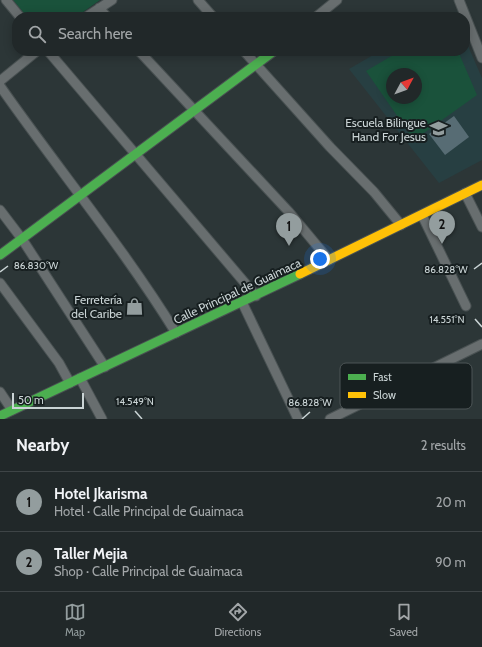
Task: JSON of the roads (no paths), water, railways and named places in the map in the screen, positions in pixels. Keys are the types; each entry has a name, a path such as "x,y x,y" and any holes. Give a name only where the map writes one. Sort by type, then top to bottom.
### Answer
{"main road":[{"path":"0,255 268,56"},
{"name":"Calle Principal de Guaimaca","path":"0,418 12,410 256,296 482,184"}],"street":[{"path":"6,0 16,12"},
{"path":"93,12 112,0"},
{"path":"198,0 209,12"},
{"path":"459,0 464,12"},
{"path":"322,12 335,1"},
{"path":"99,8 103,12"},
{"path":"470,28 482,58"},
{"path":"0,81 31,56"},
{"path":"52,56 256,296"},
{"path":"144,56 289,212 330,260"},
{"path":"248,56 330,147 374,192 401,225"},
{"path":"0,86 81,194 154,298 176,334"},
{"path":"465,193 482,227"},
{"path":"0,210 22,239 105,367"},
{"path":"422,214 466,306"},
{"path":"0,283 59,363 70,383"},
{"path":"242,302 298,419"},
{"path":"443,363 482,344"},
{"path":"80,378 102,419"},
{"path":"0,392 12,410"},
{"path":"330,419 350,409"}],"place":[{"name":"Escuela Bilingue Hand For Jesus","path":"439,129"},
{"name":"Taller Mejia","path":"442,244"},
{"name":"Hotel Jkarisma","path":"289,246"},
{"name":"Ferretería del Caribe","path":"135,306"}]}
